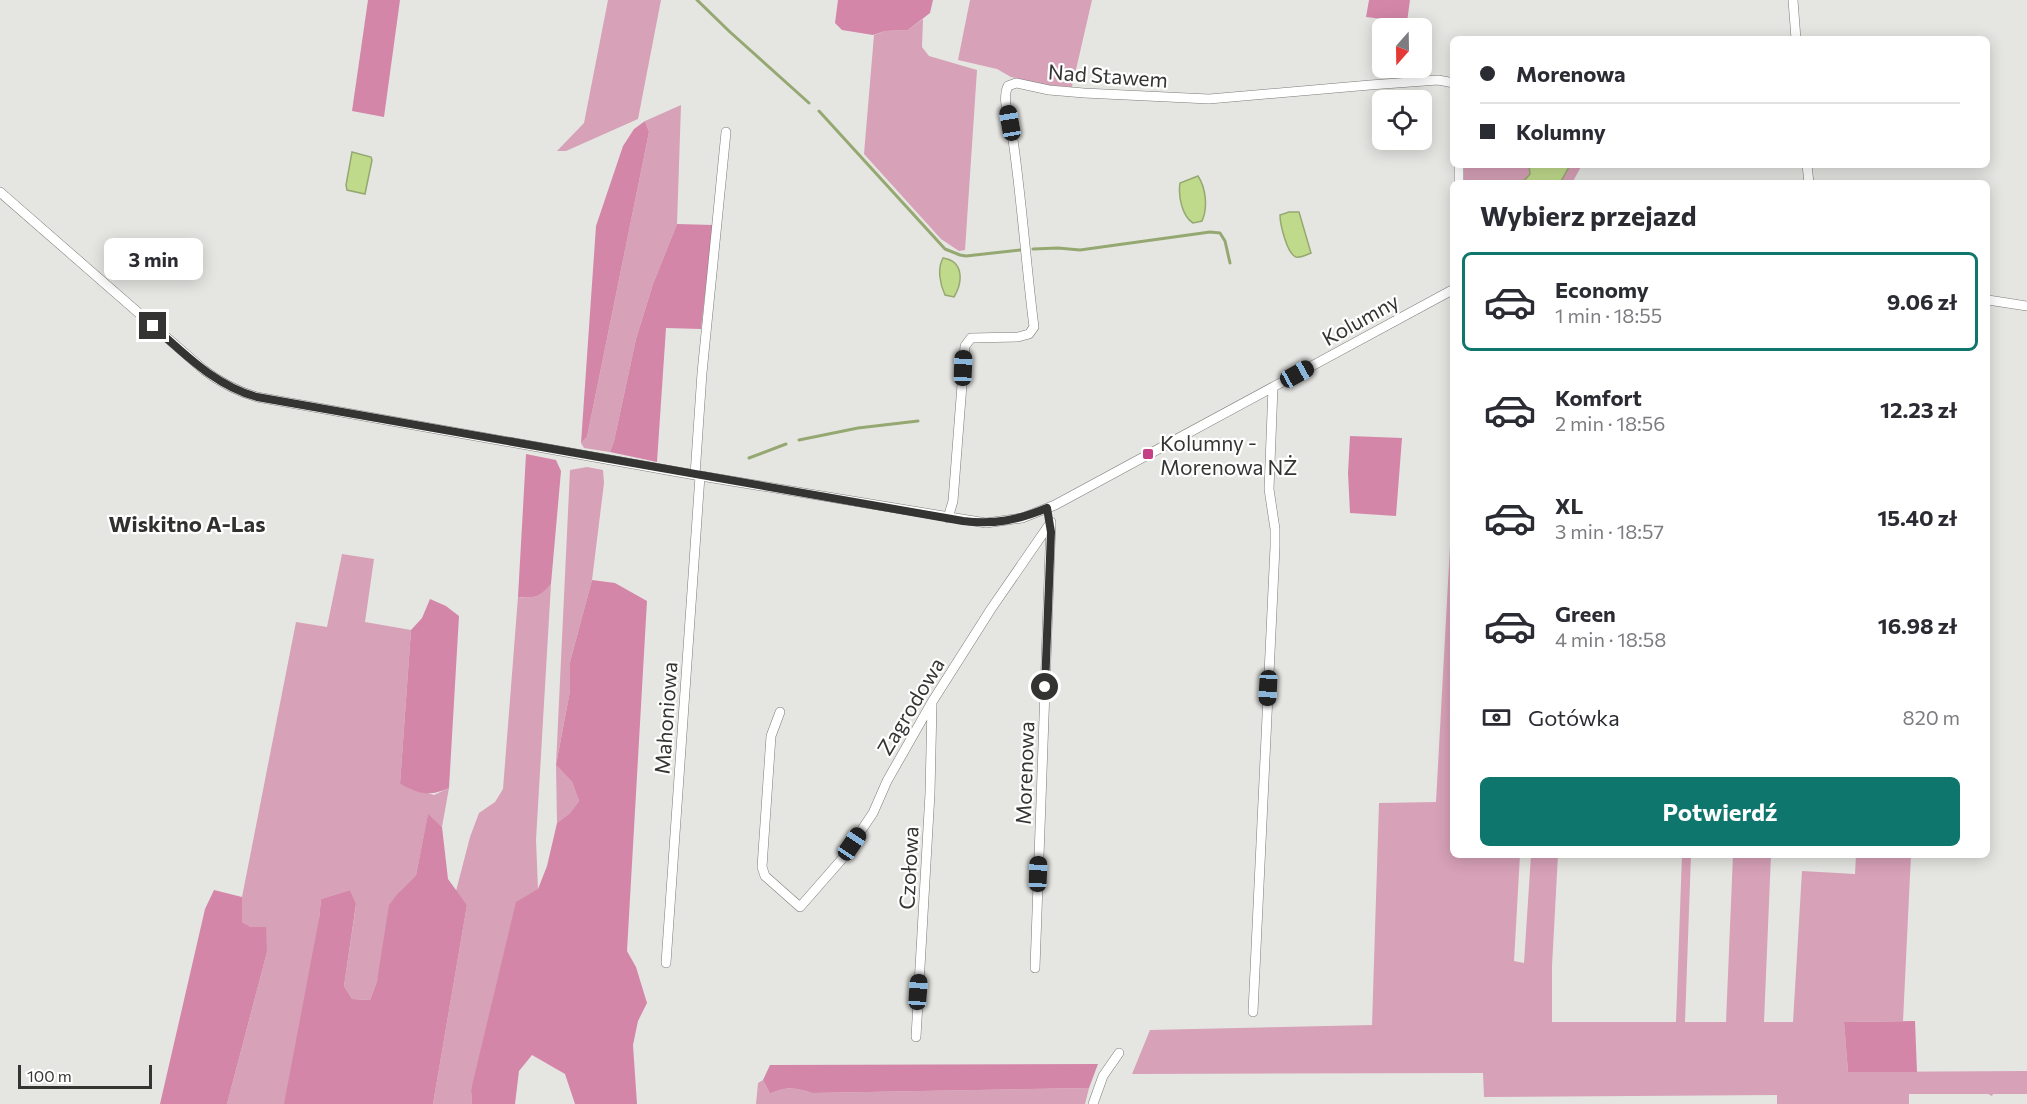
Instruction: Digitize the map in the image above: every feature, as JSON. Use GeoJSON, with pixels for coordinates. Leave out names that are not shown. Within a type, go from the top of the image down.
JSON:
{"type":"FeatureCollection","features":[{"type":"Feature","properties":{"kind":"street"},"geometry":{"type":"LineString","coordinates":[[1793,0],[1796,36]]}},
{"type":"Feature","properties":{"kind":"street","name":"Nad Stawem"},"geometry":{"type":"LineString","coordinates":[[948,518],[953,501],[965,346],[971,338],[1018,337],[1029,334],[1033,330],[1013,140],[1006,99],[1006,88],[1011,83],[1076,93],[1209,99],[1380,84],[1438,80],[1450,82]]}},
{"type":"Feature","properties":{"kind":"street","name":"Mahoniowa"},"geometry":{"type":"LineString","coordinates":[[666,963],[702,373],[726,132]]}},
{"type":"Feature","properties":{"kind":"street","name":"Kolumny"},"geometry":{"type":"LineString","coordinates":[[0,192],[204,370],[238,392],[697,475],[975,522],[999,522],[1022,518],[1047,508],[1450,291]]}},
{"type":"Feature","properties":{"kind":"street"},"geometry":{"type":"LineString","coordinates":[[1990,300],[2027,306]]}},
{"type":"Feature","properties":{"kind":"street"},"geometry":{"type":"LineString","coordinates":[[1253,1012],[1275,547],[1269,489],[1273,387]]}},
{"type":"Feature","properties":{"kind":"street","name":"Morenowa"},"geometry":{"type":"LineString","coordinates":[[1035,968],[1051,522],[1047,508]]}},
{"type":"Feature","properties":{"kind":"street","name":"Zagrodowa"},"geometry":{"type":"LineString","coordinates":[[780,712],[771,736],[762,867],[765,876],[800,908],[842,859],[873,813],[887,781],[932,702],[991,609],[1051,522]]}},
{"type":"Feature","properties":{"kind":"street","name":"Czołowa"},"geometry":{"type":"LineString","coordinates":[[915,1037],[930,793],[932,702]]}},
{"type":"Feature","properties":{"kind":"street"},"geometry":{"type":"LineString","coordinates":[[1093,1104],[1103,1076],[1119,1053]]}},
{"type":"Feature","properties":{"kind":"shaded area"},"geometry":{"type":"Polygon","coordinates":[[[368,0],[400,0],[384,117],[352,111],[368,0]]]}},
{"type":"Feature","properties":{"kind":"shaded area"},"geometry":{"type":"Polygon","coordinates":[[[608,0],[661,0],[638,119],[566,151],[557,151],[584,123],[608,0]]]}},
{"type":"Feature","properties":{"kind":"shaded area"},"geometry":{"type":"Polygon","coordinates":[[[838,0],[933,0],[930,13],[908,30],[885,31],[873,35],[842,30],[835,23],[838,0]]]}},
{"type":"Feature","properties":{"kind":"shaded area"},"geometry":{"type":"Polygon","coordinates":[[[970,0],[1092,0],[1072,87],[1046,85],[1011,77],[997,69],[958,60],[970,0]]]}},
{"type":"Feature","properties":{"kind":"shaded area"},"geometry":{"type":"Polygon","coordinates":[[[1369,0],[1410,0],[1408,18],[1366,17],[1369,0]]]}},
{"type":"Feature","properties":{"kind":"shaded area"},"geometry":{"type":"Polygon","coordinates":[[[923,19],[922,47],[929,56],[977,70],[965,250],[959,251],[941,239],[864,154],[874,35],[885,31],[908,30],[923,19]]]}},
{"type":"Feature","properties":{"kind":"shaded area"},"geometry":{"type":"Polygon","coordinates":[[[681,105],[677,224],[653,284],[636,339],[610,452],[584,448],[581,443],[587,437],[649,132],[645,121],[681,105]]]}},
{"type":"Feature","properties":{"kind":"shaded area"},"geometry":{"type":"Polygon","coordinates":[[[645,121],[649,132],[587,437],[581,443],[596,226],[623,146],[634,129],[645,121]]]}},
{"type":"Feature","properties":{"kind":"shaded area"},"geometry":{"type":"Polygon","coordinates":[[[352,152],[371,157],[372,160],[365,194],[347,190],[352,152]]]}},
{"type":"Feature","properties":{"kind":"shaded area"},"geometry":{"type":"Polygon","coordinates":[[[1462,168],[1580,168],[1574,180],[1461,180],[1462,168]]]}},
{"type":"Feature","properties":{"kind":"shaded area"},"geometry":{"type":"Polygon","coordinates":[[[1529,168],[1568,168],[1562,180],[1525,180],[1530,174],[1529,168]]]}},
{"type":"Feature","properties":{"kind":"shaded area"},"geometry":{"type":"Polygon","coordinates":[[[1198,176],[1204,192],[1205,210],[1202,221],[1193,223],[1186,216],[1182,205],[1180,183],[1198,176]]]}},
{"type":"Feature","properties":{"kind":"shaded area"},"geometry":{"type":"Polygon","coordinates":[[[1299,212],[1311,253],[1302,257],[1293,255],[1287,245],[1280,215],[1299,212]]]}},
{"type":"Feature","properties":{"kind":"shaded area"},"geometry":{"type":"Polygon","coordinates":[[[677,224],[713,225],[701,329],[666,328],[657,462],[610,452],[636,339],[653,284],[677,224]]]}},
{"type":"Feature","properties":{"kind":"shaded area"},"geometry":{"type":"Polygon","coordinates":[[[943,258],[955,263],[960,273],[959,285],[954,297],[945,295],[942,286],[940,272],[943,258]]]}},
{"type":"Feature","properties":{"kind":"shaded area"},"geometry":{"type":"Polygon","coordinates":[[[1350,436],[1402,438],[1396,516],[1350,513],[1348,473],[1350,436]]]}},
{"type":"Feature","properties":{"kind":"shaded area"},"geometry":{"type":"Polygon","coordinates":[[[526,454],[556,460],[561,471],[551,584],[540,595],[518,597],[526,454]]]}},
{"type":"Feature","properties":{"kind":"shaded area"},"geometry":{"type":"Polygon","coordinates":[[[587,467],[603,470],[604,483],[592,580],[570,662],[570,691],[556,765],[570,470],[587,467]]]}},
{"type":"Feature","properties":{"kind":"shaded area"},"geometry":{"type":"Polygon","coordinates":[[[1450,546],[1450,858],[1520,858],[1514,961],[1524,963],[1531,858],[1558,858],[1552,966],[1552,1022],[1676,1022],[1682,858],[1691,858],[1685,1022],[1726,1022],[1733,858],[1771,858],[1764,1022],[1793,1022],[1802,871],[1855,874],[1856,858],[1911,858],[1903,1021],[1844,1022],[1848,1072],[2027,1071],[2027,1094],[1993,1094],[1992,1096],[1988,1094],[1909,1094],[1909,1104],[1777,1104],[1777,1095],[1484,1097],[1483,1073],[1132,1074],[1150,1030],[1372,1025],[1379,803],[1436,802],[1450,546]]]}},
{"type":"Feature","properties":{"kind":"shaded area"},"geometry":{"type":"Polygon","coordinates":[[[342,554],[374,559],[365,622],[411,630],[400,784],[434,795],[449,788],[442,827],[428,815],[416,875],[399,892],[377,981],[370,1000],[352,999],[344,986],[356,905],[350,890],[321,899],[319,919],[341,1104],[227,1104],[267,952],[251,927],[242,922],[242,897],[296,622],[327,627],[342,554]]]}},
{"type":"Feature","properties":{"kind":"shaded area"},"geometry":{"type":"Polygon","coordinates":[[[592,580],[615,583],[647,601],[627,951],[636,967],[647,1003],[638,1021],[633,1045],[637,1104],[575,1104],[565,1074],[532,1055],[519,1071],[515,1104],[472,1104],[471,1090],[516,902],[538,889],[547,866],[557,823],[570,813],[579,801],[572,782],[556,765],[570,691],[570,662],[592,580]]]}},
{"type":"Feature","properties":{"kind":"shaded area"},"geometry":{"type":"Polygon","coordinates":[[[551,584],[536,840],[538,889],[471,1090],[472,1104],[433,1104],[467,905],[456,891],[470,837],[479,813],[495,802],[503,789],[518,597],[537,596],[551,584]]]}},
{"type":"Feature","properties":{"kind":"shaded area"},"geometry":{"type":"Polygon","coordinates":[[[430,599],[446,606],[459,616],[449,788],[435,793],[419,792],[400,784],[411,630],[422,618],[430,599]]]}},
{"type":"Feature","properties":{"kind":"shaded area"},"geometry":{"type":"Polygon","coordinates":[[[556,765],[572,782],[579,801],[570,813],[557,823],[556,765]]]}},
{"type":"Feature","properties":{"kind":"shaded area"},"geometry":{"type":"Polygon","coordinates":[[[428,814],[442,827],[448,879],[467,905],[433,1104],[284,1104],[321,899],[350,890],[356,904],[344,986],[352,999],[370,1000],[377,981],[389,905],[416,875],[428,814]]]}},
{"type":"Feature","properties":{"kind":"shaded area"},"geometry":{"type":"Polygon","coordinates":[[[214,890],[242,897],[242,922],[251,927],[266,927],[267,952],[227,1104],[160,1104],[205,909],[214,890]]]}},
{"type":"Feature","properties":{"kind":"shaded area"},"geometry":{"type":"Polygon","coordinates":[[[1915,1021],[1917,1072],[1848,1072],[1844,1022],[1915,1021]]]}},
{"type":"Feature","properties":{"kind":"shaded area"},"geometry":{"type":"Polygon","coordinates":[[[1098,1064],[1089,1088],[812,1093],[791,1089],[770,1094],[763,1080],[770,1065],[1098,1064]]]}},
{"type":"Feature","properties":{"kind":"shaded area"},"geometry":{"type":"Polygon","coordinates":[[[763,1080],[770,1094],[791,1089],[812,1093],[1089,1088],[1085,1104],[756,1104],[758,1083],[763,1080]]]}},
{"type":"Feature","properties":{"kind":"waterway"},"geometry":{"type":"LineString","coordinates":[[697,0],[809,103]]}},
{"type":"Feature","properties":{"kind":"waterway"},"geometry":{"type":"LineString","coordinates":[[819,111],[945,249],[966,256],[1020,250]]}},
{"type":"Feature","properties":{"kind":"waterway"},"geometry":{"type":"LineString","coordinates":[[1033,249],[1080,250],[1210,232],[1220,233],[1225,241],[1230,263]]}},
{"type":"Feature","properties":{"kind":"waterway"},"geometry":{"type":"LineString","coordinates":[[799,440],[858,428],[918,421]]}},
{"type":"Feature","properties":{"kind":"waterway"},"geometry":{"type":"LineString","coordinates":[[749,458],[786,444]]}},
{"type":"Feature","properties":{"kind":"place","name":"Kolumny - Morenowa NŻ"},"geometry":{"type":"Point","coordinates":[1148,454]}},
{"type":"Feature","properties":{"kind":"district","name":"Wiskitno A-Las"},"geometry":{"type":"Point","coordinates":[187,523]}},
{"type":"Feature","properties":{"kind":"route"},"geometry":{"type":"LineString","coordinates":[[153,326],[218,381],[238,392],[257,397],[963,521],[986,523],[1011,521],[1047,508],[1051,532],[1045,687]]}}]}
